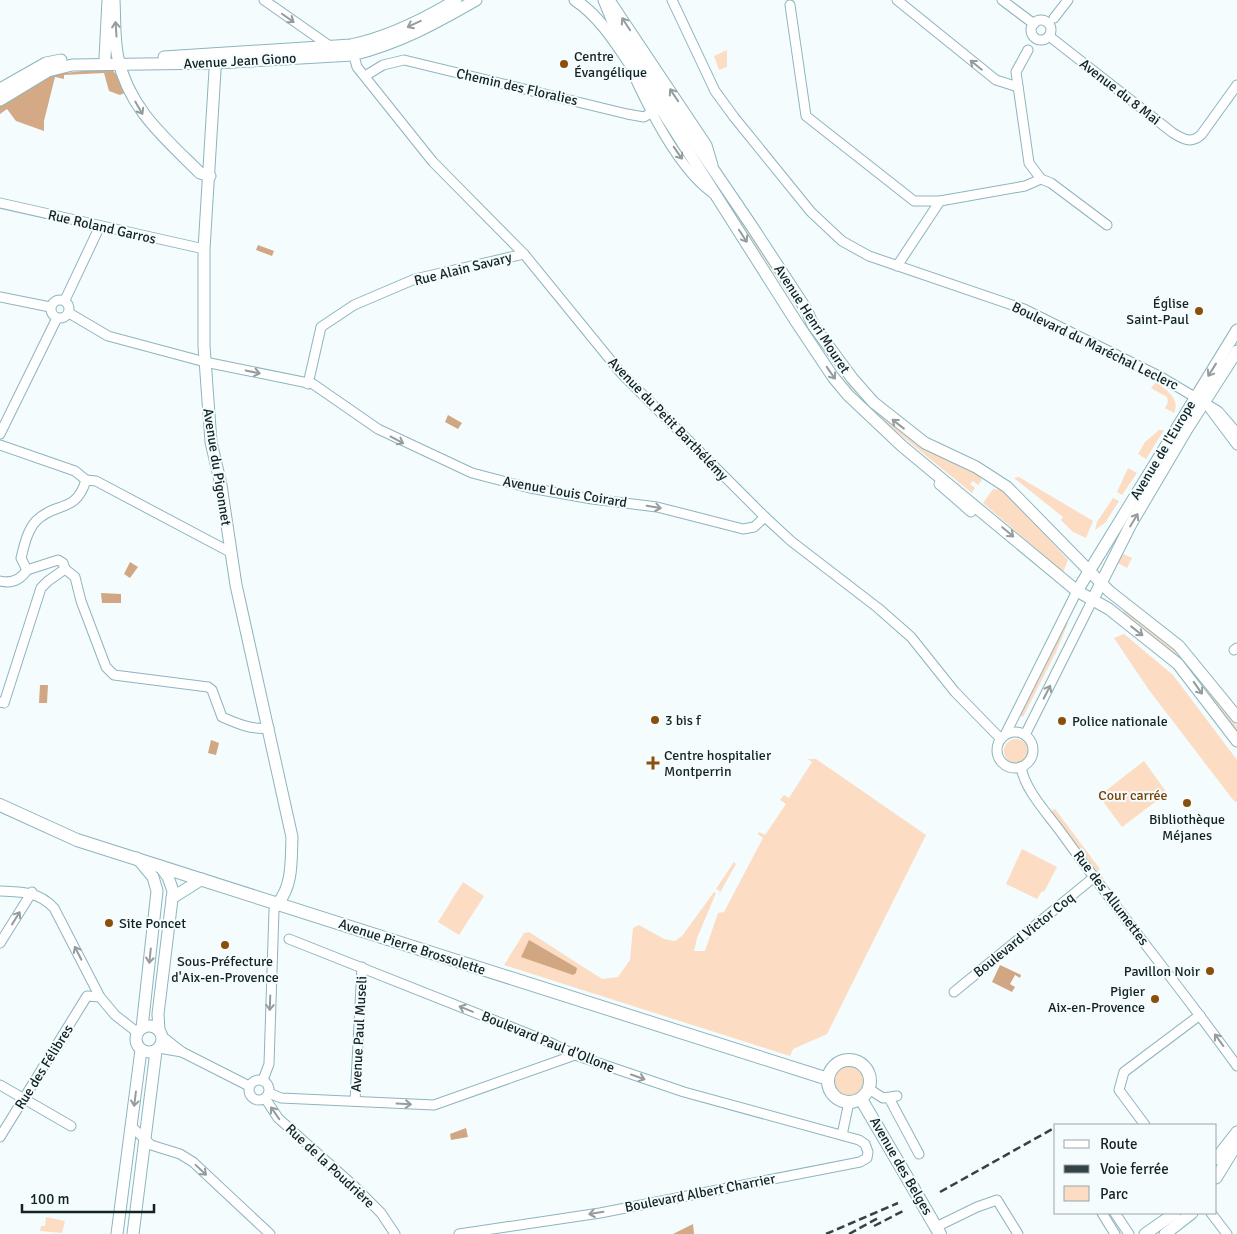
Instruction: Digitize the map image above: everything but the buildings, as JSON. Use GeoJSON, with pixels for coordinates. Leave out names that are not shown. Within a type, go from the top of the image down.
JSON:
{"type":"FeatureCollection","features":[{"type":"Feature","properties":{"kind":"main road"},"geometry":{"type":"LineString","coordinates":[[99,58],[106,26],[108,0]]}},
{"type":"Feature","properties":{"kind":"main road"},"geometry":{"type":"LineString","coordinates":[[114,0],[119,61],[129,91],[144,118],[200,173],[210,176]]}},
{"type":"Feature","properties":{"kind":"main road","name":"Avenue Jean Giono"},"geometry":{"type":"LineString","coordinates":[[216,59],[307,48],[331,47],[350,52],[371,41],[416,24],[456,0]]}},
{"type":"Feature","properties":{"kind":"main road","name":"Avenue Jean Giono"},"geometry":{"type":"LineString","coordinates":[[1,95],[48,71],[72,65],[119,61],[216,59],[374,50],[419,33],[476,0]]}},
{"type":"Feature","properties":{"kind":"main road","name":"Avenue Henri Mouret"},"geometry":{"type":"LineString","coordinates":[[575,0],[598,18],[659,107],[833,376],[867,415],[1076,591],[1093,599],[1112,612],[1184,670],[1237,741]]}},
{"type":"Feature","properties":{"kind":"main road","name":"Avenue Henri Mouret"},"geometry":{"type":"LineString","coordinates":[[604,0],[613,22],[659,107],[715,172],[806,309],[813,325],[852,378],[873,402],[925,443],[976,467],[1007,487],[1090,572],[1179,646],[1237,718]]}},
{"type":"Feature","properties":{"kind":"main road","name":"Avenue Jean Giono"},"geometry":{"type":"LineString","coordinates":[[1,95],[46,63],[73,58],[99,58],[119,61]]}},
{"type":"Feature","properties":{"kind":"main road","name":"Avenue du Pigonnet"},"geometry":{"type":"LineString","coordinates":[[216,59],[204,249],[205,362],[211,442],[221,485],[230,552],[292,837],[287,887],[278,903]]}},
{"type":"Feature","properties":{"kind":"main road","name":"Avenue de l'Europe"},"geometry":{"type":"LineString","coordinates":[[1076,591],[1090,572],[1237,330]]}},
{"type":"Feature","properties":{"kind":"main road","name":"Avenue de l'Europe"},"geometry":{"type":"LineString","coordinates":[[1093,599],[1131,524],[1186,429],[1205,403],[1237,351]]}},
{"type":"Feature","properties":{"kind":"main road","name":"Avenue Pierre Brossolette"},"geometry":{"type":"LineString","coordinates":[[0,805],[77,840],[828,1079]]}},
{"type":"Feature","properties":{"kind":"main road"},"geometry":{"type":"LineString","coordinates":[[137,858],[153,877],[157,891],[140,1030],[136,1043],[141,1050],[151,1053],[159,1042]]}},
{"type":"Feature","properties":{"kind":"main road"},"geometry":{"type":"LineString","coordinates":[[133,1234],[144,1140],[159,1042],[158,1014],[172,898],[172,886],[169,878],[160,866]]}},
{"type":"Feature","properties":{"kind":"main road"},"geometry":{"type":"LineString","coordinates":[[157,891],[169,878],[184,874]]}},
{"type":"Feature","properties":{"kind":"main road"},"geometry":{"type":"LineString","coordinates":[[172,898],[202,879]]}},
{"type":"Feature","properties":{"kind":"main road"},"geometry":{"type":"LineString","coordinates":[[140,1030],[152,1026],[159,1042]]}},
{"type":"Feature","properties":{"kind":"main road"},"geometry":{"type":"LineString","coordinates":[[117,1234],[141,1050]]}},
{"type":"Feature","properties":{"kind":"main road"},"geometry":{"type":"LineString","coordinates":[[846,1060],[857,1061],[869,1073],[860,1096],[842,1101],[831,1092],[828,1079],[834,1066],[846,1060]]}},
{"type":"Feature","properties":{"kind":"main road","name":"Avenue des Belges"},"geometry":{"type":"LineString","coordinates":[[860,1096],[936,1226]]}},
{"type":"Feature","properties":{"kind":"main road"},"geometry":{"type":"LineString","coordinates":[[1217,1158],[1237,1132]]}},
{"type":"Feature","properties":{"kind":"main road"},"geometry":{"type":"LineString","coordinates":[[1217,1176],[1237,1144]]}},
{"type":"Feature","properties":{"kind":"main road"},"geometry":{"type":"LineString","coordinates":[[1144,1234],[1173,1214]]}},
{"type":"Feature","properties":{"kind":"main road"},"geometry":{"type":"LineString","coordinates":[[1165,1234],[1191,1214]]}},
{"type":"Feature","properties":{"kind":"street"},"geometry":{"type":"LineString","coordinates":[[264,0],[331,47]]}},
{"type":"Feature","properties":{"kind":"street"},"geometry":{"type":"LineString","coordinates":[[610,0],[706,145],[715,172]]}},
{"type":"Feature","properties":{"kind":"street","name":"Boulevard du Maréchal Leclerc"},"geometry":{"type":"LineString","coordinates":[[672,0],[715,91],[752,142],[811,212],[842,241],[869,256],[1024,309],[1150,371],[1195,397],[1222,414],[1237,433]]}},
{"type":"Feature","properties":{"kind":"street"},"geometry":{"type":"LineString","coordinates":[[897,0],[996,80],[1018,87]]}},
{"type":"Feature","properties":{"kind":"street","name":"Avenue du 8 Mai"},"geometry":{"type":"LineString","coordinates":[[1002,0],[1034,24],[1032,31],[1036,39],[1042,40],[1049,36],[1180,137],[1194,140],[1201,135],[1237,85]]}},
{"type":"Feature","properties":{"kind":"street"},"geometry":{"type":"LineString","coordinates":[[1054,18],[1068,0]]}},
{"type":"Feature","properties":{"kind":"street"},"geometry":{"type":"LineString","coordinates":[[789,2],[806,116],[914,201],[940,201],[1025,186],[1041,179]]}},
{"type":"Feature","properties":{"kind":"street"},"geometry":{"type":"LineString","coordinates":[[307,48],[313,35]]}},
{"type":"Feature","properties":{"kind":"street"},"geometry":{"type":"LineString","coordinates":[[1028,50],[1016,72],[1029,163],[1041,179],[1051,183],[1107,225]]}},
{"type":"Feature","properties":{"kind":"street","name":"Avenue du Petit Barthélémy"},"geometry":{"type":"LineString","coordinates":[[350,52],[357,67],[433,162],[524,254],[621,373],[765,517],[911,637],[955,692],[1003,737]]}},
{"type":"Feature","properties":{"kind":"street","name":"Chemin des Floralies"},"geometry":{"type":"LineString","coordinates":[[365,76],[383,65],[404,60],[627,114],[644,117],[659,107]]}},
{"type":"Feature","properties":{"kind":"street"},"geometry":{"type":"LineString","coordinates":[[897,266],[940,201]]}},
{"type":"Feature","properties":{"kind":"street","name":"Rue Roland Garros"},"geometry":{"type":"LineString","coordinates":[[0,203],[204,249]]}},
{"type":"Feature","properties":{"kind":"street"},"geometry":{"type":"LineString","coordinates":[[65,300],[100,226]]}},
{"type":"Feature","properties":{"kind":"street","name":"Rue Alain Savary"},"geometry":{"type":"LineString","coordinates":[[308,384],[321,327],[354,305],[415,279],[524,254]]}},
{"type":"Feature","properties":{"kind":"street"},"geometry":{"type":"LineString","coordinates":[[0,297],[50,307]]}},
{"type":"Feature","properties":{"kind":"street"},"geometry":{"type":"LineString","coordinates":[[54,300],[65,300],[70,304],[69,313],[66,317],[57,318],[52,314],[50,307],[54,300]]}},
{"type":"Feature","properties":{"kind":"street","name":"Avenue Louis Coirard"},"geometry":{"type":"LineString","coordinates":[[69,313],[108,336],[205,362],[313,384],[378,429],[472,473],[539,490],[657,507],[743,529],[754,527],[765,517]]}},
{"type":"Feature","properties":{"kind":"street"},"geometry":{"type":"LineString","coordinates":[[0,434],[57,318]]}},
{"type":"Feature","properties":{"kind":"street"},"geometry":{"type":"LineString","coordinates":[[1205,403],[1237,445]]}},
{"type":"Feature","properties":{"kind":"street"},"geometry":{"type":"LineString","coordinates":[[0,411],[10,414]]}},
{"type":"Feature","properties":{"kind":"street"},"geometry":{"type":"LineString","coordinates":[[867,415],[873,425],[971,512]]}},
{"type":"Feature","properties":{"kind":"street"},"geometry":{"type":"LineString","coordinates":[[0,445],[75,471],[86,480],[96,481],[230,552]]}},
{"type":"Feature","properties":{"kind":"street"},"geometry":{"type":"LineString","coordinates":[[28,570],[21,558],[26,538],[35,522],[52,510],[71,504],[78,497],[86,480]]}},
{"type":"Feature","properties":{"kind":"street"},"geometry":{"type":"LineString","coordinates":[[0,581],[8,583],[22,578],[28,570],[58,560],[75,577],[80,601],[106,667],[114,675],[208,687],[212,690],[222,717],[243,726],[258,729],[269,728]]}},
{"type":"Feature","properties":{"kind":"street"},"geometry":{"type":"LineString","coordinates":[[0,702],[4,703],[42,588],[48,581],[65,569]]}},
{"type":"Feature","properties":{"kind":"street"},"geometry":{"type":"LineString","coordinates":[[1003,737],[1015,732],[1025,735],[1031,742],[1032,753],[1030,759],[1016,768],[1002,762],[998,757],[997,750],[1003,737],[1076,591]]}},
{"type":"Feature","properties":{"kind":"street"},"geometry":{"type":"LineString","coordinates":[[1025,735],[1093,599]]}},
{"type":"Feature","properties":{"kind":"street","name":"Rue des Allumettes"},"geometry":{"type":"LineString","coordinates":[[1016,768],[1094,878],[1237,1066]]}},
{"type":"Feature","properties":{"kind":"street","name":"Boulevard Victor Coq"},"geometry":{"type":"LineString","coordinates":[[954,992],[1094,878]]}},
{"type":"Feature","properties":{"kind":"street"},"geometry":{"type":"LineString","coordinates":[[0,891],[32,892],[46,900],[54,908],[100,997],[114,1015],[140,1030]]}},
{"type":"Feature","properties":{"kind":"street"},"geometry":{"type":"LineString","coordinates":[[0,943],[32,892]]}},
{"type":"Feature","properties":{"kind":"street"},"geometry":{"type":"LineString","coordinates":[[263,1080],[268,1064],[274,910],[278,903]]}},
{"type":"Feature","properties":{"kind":"street","name":"Boulevard Paul d'Ollone"},"geometry":{"type":"LineString","coordinates":[[289,939],[549,1042],[575,1056],[684,1092],[842,1135]]}},
{"type":"Feature","properties":{"kind":"street","name":"Avenue Paul Museli"},"geometry":{"type":"LineString","coordinates":[[355,1101],[362,967]]}},
{"type":"Feature","properties":{"kind":"street","name":"Rue des Félibres"},"geometry":{"type":"LineString","coordinates":[[0,1137],[87,996],[90,978]]}},
{"type":"Feature","properties":{"kind":"street"},"geometry":{"type":"LineString","coordinates":[[87,996],[100,997]]}},
{"type":"Feature","properties":{"kind":"street"},"geometry":{"type":"LineString","coordinates":[[1144,1124],[1119,1090],[1124,1072],[1200,1015]]}},
{"type":"Feature","properties":{"kind":"street"},"geometry":{"type":"LineString","coordinates":[[159,1042],[249,1086]]}},
{"type":"Feature","properties":{"kind":"street"},"geometry":{"type":"LineString","coordinates":[[267,1096],[268,1084],[263,1080],[253,1081],[249,1086],[249,1093],[253,1098],[259,1100],[267,1096],[434,1105],[575,1056]]}},
{"type":"Feature","properties":{"kind":"street"},"geometry":{"type":"LineString","coordinates":[[0,1085],[71,1126]]}},
{"type":"Feature","properties":{"kind":"street","name":"Rue de la Poudrière"},"geometry":{"type":"LineString","coordinates":[[267,1096],[278,1118],[353,1185],[380,1213],[395,1234]]}},
{"type":"Feature","properties":{"kind":"street"},"geometry":{"type":"LineString","coordinates":[[842,1135],[860,1096],[893,1097],[919,1154]]}},
{"type":"Feature","properties":{"kind":"street"},"geometry":{"type":"LineString","coordinates":[[131,1126],[144,1140],[158,1149],[180,1154],[193,1162],[270,1234]]}},
{"type":"Feature","properties":{"kind":"street","name":"Boulevard Albert Charrier"},"geometry":{"type":"LineString","coordinates":[[459,1234],[600,1213],[864,1160],[868,1152],[865,1144],[842,1135]]}},
{"type":"Feature","properties":{"kind":"street"},"geometry":{"type":"LineString","coordinates":[[142,1160],[158,1149]]}},
{"type":"Feature","properties":{"kind":"street"},"geometry":{"type":"LineString","coordinates":[[936,1226],[997,1200],[1018,1234]]}},
{"type":"Feature","properties":{"kind":"street"},"geometry":{"type":"LineString","coordinates":[[1103,1214],[1115,1234]]}},
{"type":"Feature","properties":{"kind":"street"},"geometry":{"type":"LineString","coordinates":[[1116,1214],[1129,1234]]}},
{"type":"Feature","properties":{"kind":"street"},"geometry":{"type":"LineString","coordinates":[[1213,1216],[1227,1234]]}},
{"type":"Feature","properties":{"kind":"green space"},"geometry":{"type":"Polygon","coordinates":[[[727,50],[727,67],[719,70],[714,56],[727,50]]]}},
{"type":"Feature","properties":{"kind":"green space"},"geometry":{"type":"Polygon","coordinates":[[[675,119],[836,364],[930,450],[980,476],[982,480],[978,485],[973,481],[970,484],[975,488],[972,493],[887,424],[849,386],[672,120],[675,119]]]}},
{"type":"Feature","properties":{"kind":"green space"},"geometry":{"type":"Polygon","coordinates":[[[1156,382],[1174,399],[1176,408],[1174,413],[1165,408],[1168,402],[1167,397],[1151,388],[1156,382]]]}},
{"type":"Feature","properties":{"kind":"green space"},"geometry":{"type":"Polygon","coordinates":[[[1159,430],[1164,430],[1146,459],[1138,454],[1145,442],[1159,430]]]}},
{"type":"Feature","properties":{"kind":"green space"},"geometry":{"type":"Polygon","coordinates":[[[1128,468],[1137,473],[1122,495],[1117,492],[1128,468]]]}},
{"type":"Feature","properties":{"kind":"green space"},"geometry":{"type":"Polygon","coordinates":[[[1019,477],[1093,521],[1086,538],[1073,532],[1061,520],[1063,517],[1014,478],[1019,477]]]}},
{"type":"Feature","properties":{"kind":"green space"},"geometry":{"type":"Polygon","coordinates":[[[993,489],[1001,490],[1008,495],[1068,560],[1063,572],[983,503],[993,489]]]}},
{"type":"Feature","properties":{"kind":"green space"},"geometry":{"type":"Polygon","coordinates":[[[1113,498],[1119,501],[1105,523],[1095,530],[1097,522],[1113,498]]]}},
{"type":"Feature","properties":{"kind":"green space"},"geometry":{"type":"Polygon","coordinates":[[[1121,553],[1132,558],[1127,568],[1116,562],[1121,553]]]}},
{"type":"Feature","properties":{"kind":"green space"},"geometry":{"type":"Polygon","coordinates":[[[1125,610],[1179,653],[1237,726],[1237,733],[1122,613],[1125,610]]]}},
{"type":"Feature","properties":{"kind":"green space"},"geometry":{"type":"Polygon","coordinates":[[[1065,622],[1068,623],[1056,652],[1023,717],[1019,715],[1065,622]]]}},
{"type":"Feature","properties":{"kind":"green space"},"geometry":{"type":"Polygon","coordinates":[[[1124,634],[1173,675],[1237,760],[1237,802],[1234,801],[1149,690],[1114,638],[1124,634]]]}},
{"type":"Feature","properties":{"kind":"green space"},"geometry":{"type":"Polygon","coordinates":[[[1016,739],[1025,742],[1028,751],[1025,760],[1016,763],[1007,760],[1004,751],[1007,742],[1016,739]]]}},
{"type":"Feature","properties":{"kind":"green space"},"geometry":{"type":"Polygon","coordinates":[[[808,759],[816,759],[926,835],[827,1034],[793,1049],[790,1056],[504,965],[524,933],[529,932],[602,979],[618,977],[630,960],[633,928],[639,925],[664,939],[675,941],[682,936],[714,892],[716,893],[697,938],[694,951],[705,951],[718,913],[724,912],[763,838],[758,834],[759,832],[765,835],[786,804],[780,800],[784,795],[789,798],[812,762],[808,759]]]}},
{"type":"Feature","properties":{"kind":"green space","name":"Cour carrée"},"geometry":{"type":"Polygon","coordinates":[[[1144,761],[1167,793],[1122,827],[1099,796],[1144,761]]]}},
{"type":"Feature","properties":{"kind":"green space"},"geometry":{"type":"Polygon","coordinates":[[[1055,809],[1100,869],[1098,871],[1104,879],[1051,811],[1055,809]]]}},
{"type":"Feature","properties":{"kind":"green space"},"geometry":{"type":"Polygon","coordinates":[[[1022,849],[1057,867],[1044,892],[1042,891],[1037,899],[1006,884],[1022,849]]]}},
{"type":"Feature","properties":{"kind":"green space"},"geometry":{"type":"Polygon","coordinates":[[[734,862],[736,864],[718,896],[720,891],[716,889],[734,862]]]}},
{"type":"Feature","properties":{"kind":"green space"},"geometry":{"type":"Polygon","coordinates":[[[463,882],[484,896],[459,935],[438,922],[463,882]]]}},
{"type":"Feature","properties":{"kind":"green space"},"geometry":{"type":"Polygon","coordinates":[[[850,1064],[856,1065],[861,1069],[865,1074],[865,1086],[861,1091],[856,1095],[850,1096],[844,1095],[839,1091],[835,1086],[834,1080],[835,1074],[839,1069],[844,1065],[850,1064]]]}},
{"type":"Feature","properties":{"kind":"green space"},"geometry":{"type":"Polygon","coordinates":[[[46,1217],[65,1221],[62,1233],[40,1231],[41,1226],[45,1226],[46,1217]]]}},
{"type":"Feature","properties":{"kind":"shaded area"},"geometry":{"type":"Polygon","coordinates":[[[111,68],[129,91],[120,95],[109,91],[104,73],[64,75],[64,79],[55,77],[44,121],[44,131],[16,121],[7,109],[0,114],[0,104],[46,75],[111,68]]]}},
{"type":"Feature","properties":{"kind":"shaded area"},"geometry":{"type":"Polygon","coordinates":[[[258,245],[274,251],[272,256],[256,250],[258,245]]]}},
{"type":"Feature","properties":{"kind":"shaded area"},"geometry":{"type":"Polygon","coordinates":[[[448,415],[462,423],[458,429],[445,422],[448,415]]]}},
{"type":"Feature","properties":{"kind":"shaded area"},"geometry":{"type":"Polygon","coordinates":[[[130,562],[138,567],[130,578],[124,574],[130,562]]]}},
{"type":"Feature","properties":{"kind":"shaded area"},"geometry":{"type":"Polygon","coordinates":[[[101,593],[121,594],[121,603],[102,603],[101,593]]]}},
{"type":"Feature","properties":{"kind":"shaded area"},"geometry":{"type":"Polygon","coordinates":[[[40,685],[48,685],[47,703],[39,703],[40,685]]]}},
{"type":"Feature","properties":{"kind":"shaded area"},"geometry":{"type":"Polygon","coordinates":[[[211,740],[219,743],[216,755],[208,753],[211,740]]]}},
{"type":"Feature","properties":{"kind":"shaded area"},"geometry":{"type":"Polygon","coordinates":[[[529,940],[577,968],[576,973],[573,975],[521,957],[529,940]]]}},
{"type":"Feature","properties":{"kind":"shaded area"},"geometry":{"type":"Polygon","coordinates":[[[1000,965],[1021,975],[1020,978],[1015,975],[1010,984],[1015,987],[1012,992],[992,982],[1000,965]]]}},
{"type":"Feature","properties":{"kind":"shaded area"},"geometry":{"type":"Polygon","coordinates":[[[466,1128],[468,1137],[451,1140],[450,1134],[466,1128]]]}},
{"type":"Feature","properties":{"kind":"shaded area"},"geometry":{"type":"Polygon","coordinates":[[[693,1224],[694,1234],[673,1234],[693,1224]]]}},
{"type":"Feature","properties":{"kind":"railway"},"geometry":{"type":"LineString","coordinates":[[940,1192],[1054,1128]]}},
{"type":"Feature","properties":{"kind":"railway"},"geometry":{"type":"LineString","coordinates":[[826,1234],[898,1203]]}},
{"type":"Feature","properties":{"kind":"railway"},"geometry":{"type":"LineString","coordinates":[[874,1226],[903,1211]]}},
{"type":"Feature","properties":{"kind":"railway"},"geometry":{"type":"LineString","coordinates":[[849,1234],[878,1218]]}},
{"type":"Feature","properties":{"kind":"place","name":"Centre Évangélique"},"geometry":{"type":"Point","coordinates":[564,64]}},
{"type":"Feature","properties":{"kind":"place","name":"Église Saint-Paul"},"geometry":{"type":"Point","coordinates":[1199,311]}},
{"type":"Feature","properties":{"kind":"place","name":"3 bis f"},"geometry":{"type":"Point","coordinates":[655,720]}},
{"type":"Feature","properties":{"kind":"place","name":"Police nationale"},"geometry":{"type":"Point","coordinates":[1062,721]}},
{"type":"Feature","properties":{"kind":"place","name":"Centre hospitalier Montperrin"},"geometry":{"type":"Point","coordinates":[653,763]}},
{"type":"Feature","properties":{"kind":"place","name":"Bibliothèque Méjanes"},"geometry":{"type":"Point","coordinates":[1187,803]}},
{"type":"Feature","properties":{"kind":"place","name":"Site Poncet"},"geometry":{"type":"Point","coordinates":[109,923]}},
{"type":"Feature","properties":{"kind":"place","name":"Sous-Préfecture d'Aix-en-Provence"},"geometry":{"type":"Point","coordinates":[225,945]}},
{"type":"Feature","properties":{"kind":"place","name":"Pavillon Noir"},"geometry":{"type":"Point","coordinates":[1210,971]}},
{"type":"Feature","properties":{"kind":"place","name":"Pigier Aix-en-Provence"},"geometry":{"type":"Point","coordinates":[1155,999]}}]}
